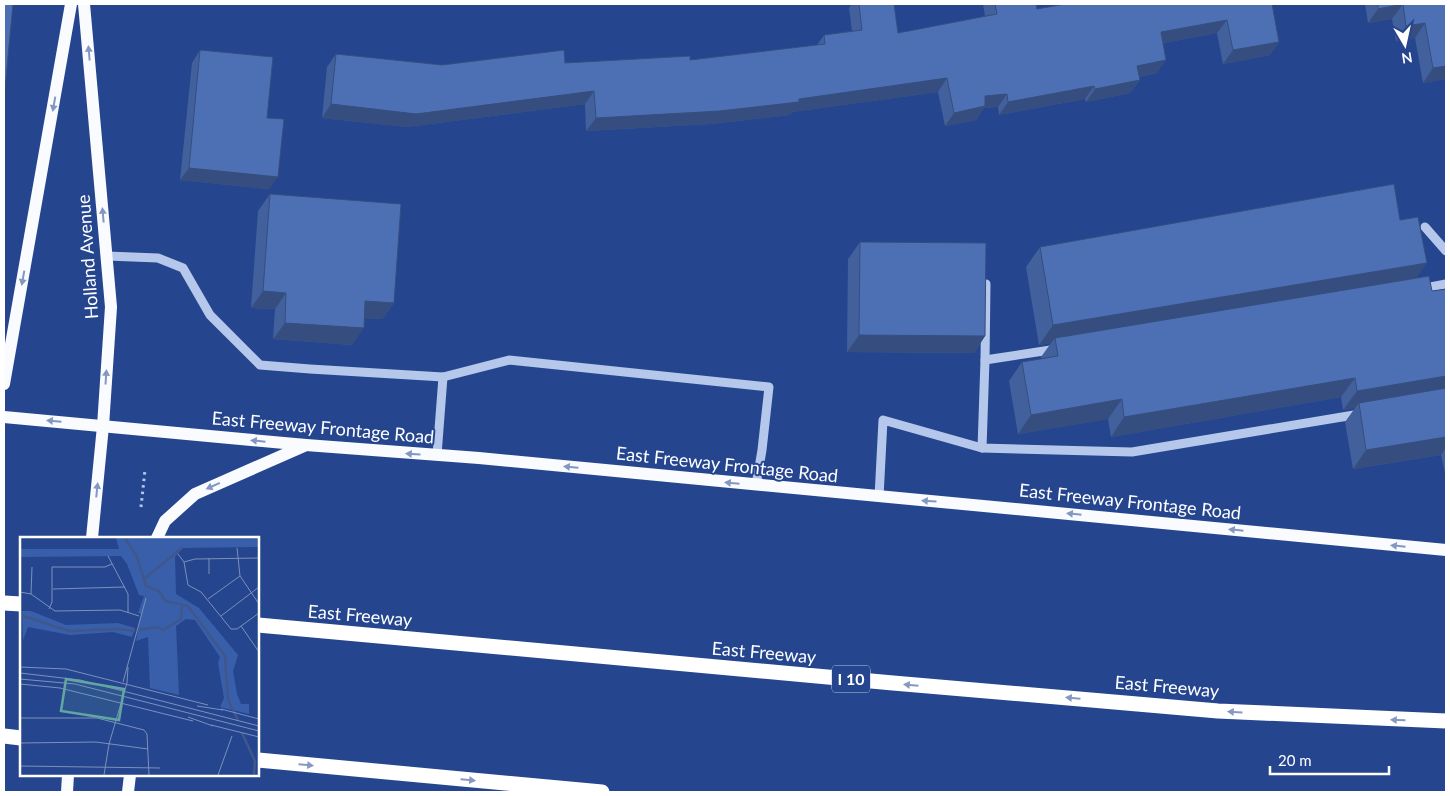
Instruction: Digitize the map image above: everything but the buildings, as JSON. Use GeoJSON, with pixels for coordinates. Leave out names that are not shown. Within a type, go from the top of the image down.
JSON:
{"type":"FeatureCollection","features":[{"type":"Feature","properties":{"kind":"highway"},"geometry":{"type":"LineString","coordinates":[[4,603],[20,604]]}},
{"type":"Feature","properties":{"kind":"highway","name":"East Freeway"},"geometry":{"type":"LineString","coordinates":[[259,625],[873,682],[1218,711],[1446,721]]}},
{"type":"Feature","properties":{"kind":"highway"},"geometry":{"type":"LineString","coordinates":[[4,736],[20,738]]}},
{"type":"Feature","properties":{"kind":"highway"},"geometry":{"type":"LineString","coordinates":[[259,760],[602,792]]}},
{"type":"Feature","properties":{"kind":"main road"},"geometry":{"type":"LineString","coordinates":[[4,384],[72,4]]}},
{"type":"Feature","properties":{"kind":"main road","name":"Holland Avenue"},"geometry":{"type":"LineString","coordinates":[[84,4],[111,307],[103,426],[92,537]]}},
{"type":"Feature","properties":{"kind":"main road","name":"East Freeway Frontage Road"},"geometry":{"type":"LineString","coordinates":[[4,417],[306,446],[437,455],[1446,550]]}},
{"type":"Feature","properties":{"kind":"main road"},"geometry":{"type":"LineString","coordinates":[[157,537],[165,521],[195,494],[306,446]]}},
{"type":"Feature","properties":{"kind":"main road"},"geometry":{"type":"LineString","coordinates":[[67,792],[68,776]]}},
{"type":"Feature","properties":{"kind":"main road"},"geometry":{"type":"LineString","coordinates":[[128,792],[130,776]]}},
{"type":"Feature","properties":{"kind":"lane"},"geometry":{"type":"LineString","coordinates":[[1425,227],[1446,251]]}},
{"type":"Feature","properties":{"kind":"lane"},"geometry":{"type":"LineString","coordinates":[[107,256],[158,258],[183,268],[210,315],[260,364],[443,377],[509,360],[769,387],[756,485]]}},
{"type":"Feature","properties":{"kind":"lane"},"geometry":{"type":"LineString","coordinates":[[982,448],[986,284]]}},
{"type":"Feature","properties":{"kind":"lane"},"geometry":{"type":"LineString","coordinates":[[1407,291],[1446,284]]}},
{"type":"Feature","properties":{"kind":"lane"},"geometry":{"type":"LineString","coordinates":[[985,360],[1064,348]]}},
{"type":"Feature","properties":{"kind":"lane"},"geometry":{"type":"LineString","coordinates":[[437,455],[443,377]]}},
{"type":"Feature","properties":{"kind":"lane"},"geometry":{"type":"LineString","coordinates":[[879,497],[883,420],[982,448],[1132,452],[1368,412]]}}]}
